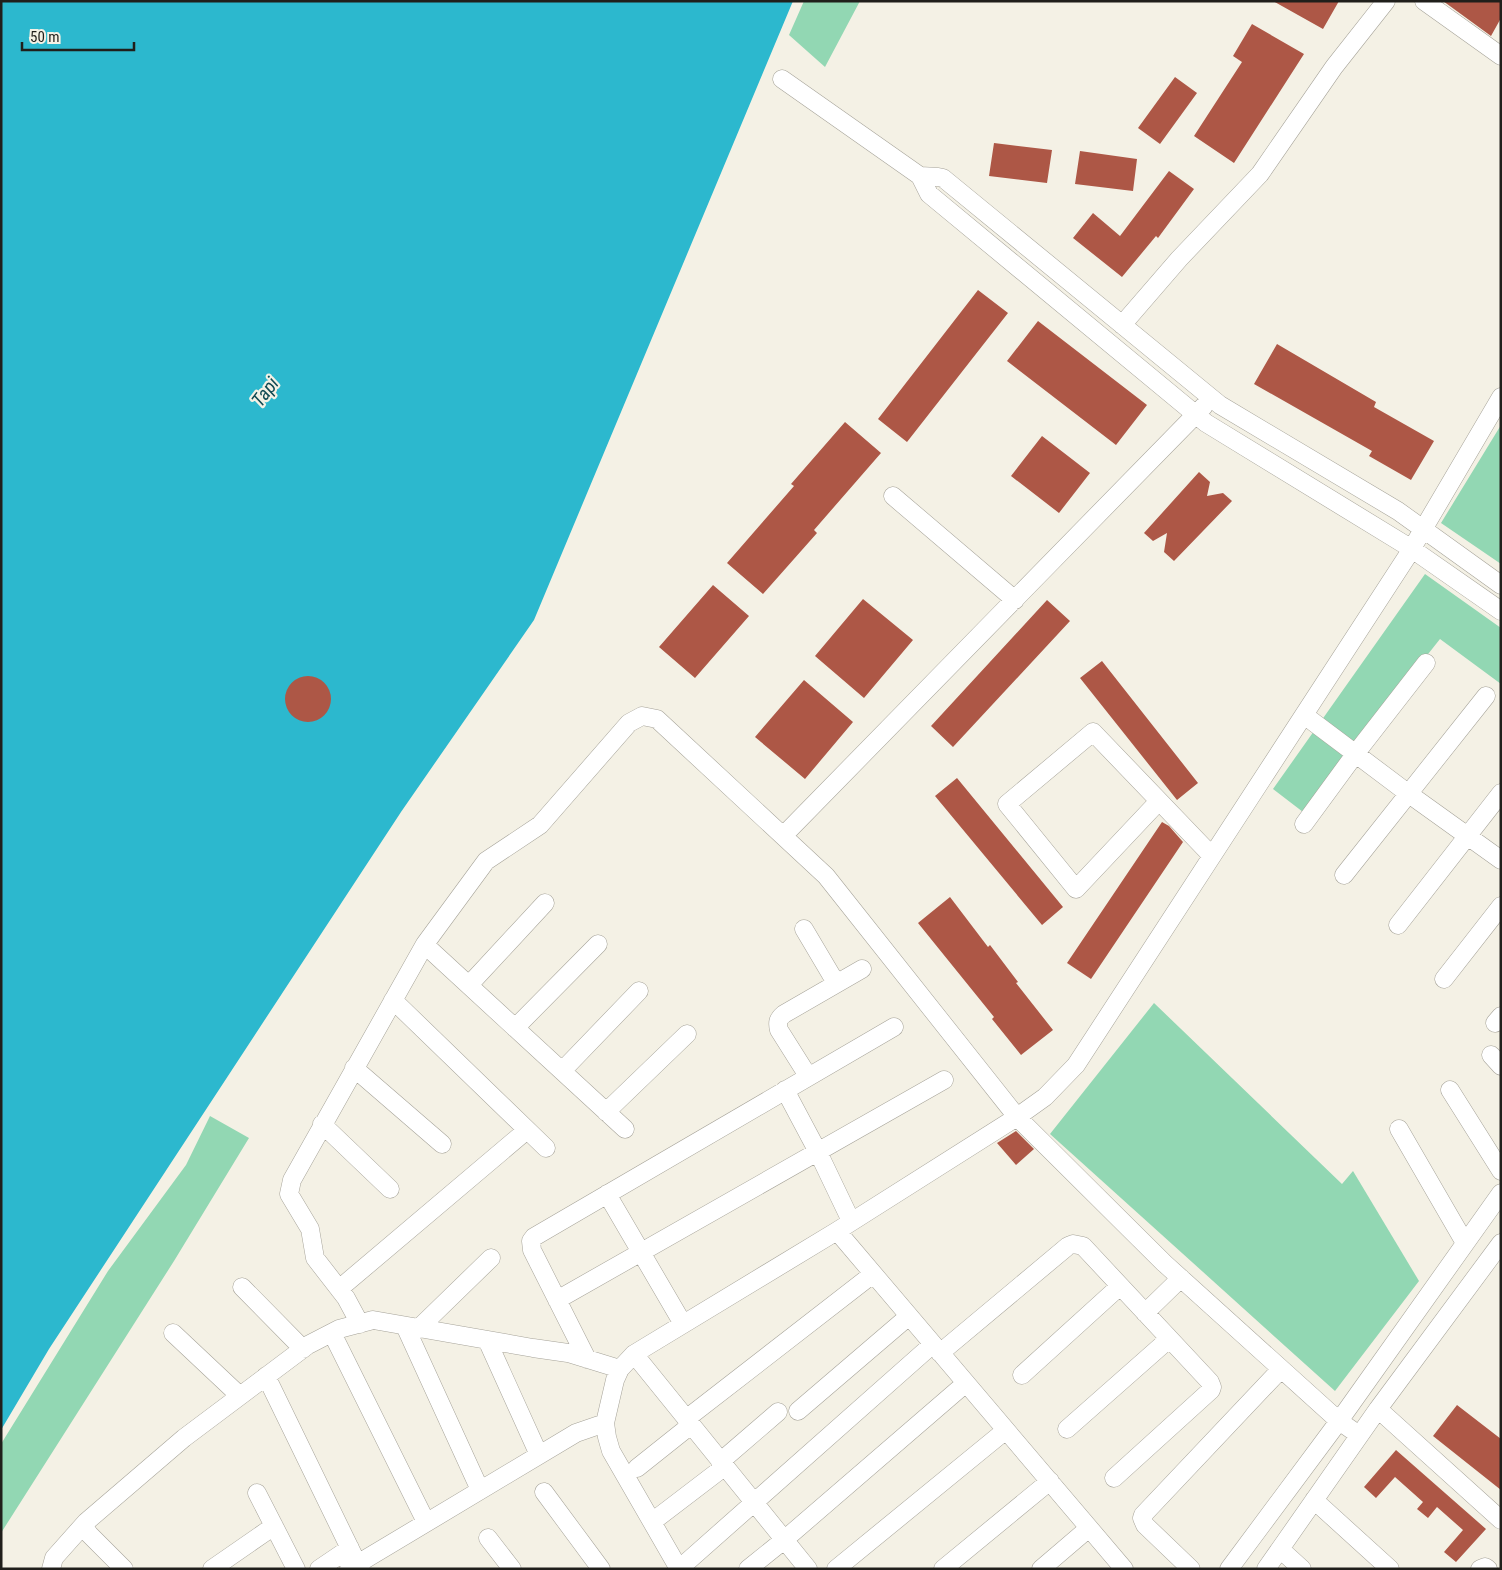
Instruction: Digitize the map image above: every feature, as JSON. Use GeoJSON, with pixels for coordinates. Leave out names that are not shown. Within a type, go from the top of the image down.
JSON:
{"type":"FeatureCollection","features":[{"type":"Feature","properties":{"kind":"street"},"geometry":{"type":"LineString","coordinates":[[1122,325],[1179,259],[1260,174],[1334,67],[1386,1]]}},
{"type":"Feature","properties":{"kind":"street"},"geometry":{"type":"LineString","coordinates":[[1424,1],[1501,56]]}},
{"type":"Feature","properties":{"kind":"street"},"geometry":{"type":"LineString","coordinates":[[782,79],[920,176],[929,194],[1206,423],[1412,549],[1501,612]]}},
{"type":"Feature","properties":{"kind":"street"},"geometry":{"type":"LineString","coordinates":[[920,176],[943,178],[1220,405],[1398,512],[1501,585]]}},
{"type":"Feature","properties":{"kind":"street"},"geometry":{"type":"LineString","coordinates":[[1114,1478],[1211,1390],[1212,1387],[1210,1382],[1083,1246],[1073,1244],[936,1349],[753,1502],[680,1569],[611,1451],[605,1423],[615,1380],[620,1369],[634,1354],[844,1226],[1017,1117],[1045,1097],[1076,1065],[1412,549],[1501,396]]}},
{"type":"Feature","properties":{"kind":"street"},"geometry":{"type":"LineString","coordinates":[[783,836],[1197,415],[1211,398]]}},
{"type":"Feature","properties":{"kind":"street"},"geometry":{"type":"LineString","coordinates":[[893,496],[1015,600]]}},
{"type":"Feature","properties":{"kind":"street"},"geometry":{"type":"LineString","coordinates":[[1304,824],[1426,663]]}},
{"type":"Feature","properties":{"kind":"street"},"geometry":{"type":"LineString","coordinates":[[1344,876],[1486,696]]}},
{"type":"Feature","properties":{"kind":"street"},"geometry":{"type":"LineString","coordinates":[[1304,715],[1501,860]]}},
{"type":"Feature","properties":{"kind":"street"},"geometry":{"type":"LineString","coordinates":[[360,1324],[346,1298],[315,1258],[310,1229],[289,1194],[292,1180],[425,945],[486,861],[540,824],[629,723],[642,716],[657,719],[826,876],[1017,1117],[1164,1263],[1338,1421],[1359,1435]]}},
{"type":"Feature","properties":{"kind":"street"},"geometry":{"type":"LineString","coordinates":[[1159,802],[1076,889],[1007,804],[1093,732],[1212,856]]}},
{"type":"Feature","properties":{"kind":"street"},"geometry":{"type":"LineString","coordinates":[[1398,925],[1501,793]]}},
{"type":"Feature","properties":{"kind":"street"},"geometry":{"type":"LineString","coordinates":[[469,985],[545,903]]}},
{"type":"Feature","properties":{"kind":"street"},"geometry":{"type":"LineString","coordinates":[[1444,979],[1501,906]]}},
{"type":"Feature","properties":{"kind":"street"},"geometry":{"type":"LineString","coordinates":[[804,929],[836,983]]}},
{"type":"Feature","properties":{"kind":"street"},"geometry":{"type":"LineString","coordinates":[[515,1028],[598,944]]}},
{"type":"Feature","properties":{"kind":"street"},"geometry":{"type":"LineString","coordinates":[[425,945],[625,1129]]}},
{"type":"Feature","properties":{"kind":"street"},"geometry":{"type":"LineString","coordinates":[[808,1076],[779,1030],[779,1018],[862,969]]}},
{"type":"Feature","properties":{"kind":"street"},"geometry":{"type":"LineString","coordinates":[[562,1071],[639,991]]}},
{"type":"Feature","properties":{"kind":"street"},"geometry":{"type":"LineString","coordinates":[[393,1000],[546,1148]]}},
{"type":"Feature","properties":{"kind":"street"},"geometry":{"type":"LineString","coordinates":[[587,1359],[532,1250],[531,1241],[534,1237],[894,1027]]}},
{"type":"Feature","properties":{"kind":"street"},"geometry":{"type":"LineString","coordinates":[[606,1112],[687,1034]]}},
{"type":"Feature","properties":{"kind":"street"},"geometry":{"type":"LineString","coordinates":[[354,1068],[442,1144]]}},
{"type":"Feature","properties":{"kind":"street"},"geometry":{"type":"LineString","coordinates":[[557,1300],[944,1080]]}},
{"type":"Feature","properties":{"kind":"street"},"geometry":{"type":"LineString","coordinates":[[785,1090],[818,1152],[844,1226],[873,1274],[1124,1569]]}},
{"type":"Feature","properties":{"kind":"street"},"geometry":{"type":"LineString","coordinates":[[1450,1090],[1501,1171]]}},
{"type":"Feature","properties":{"kind":"street"},"geometry":{"type":"LineString","coordinates":[[322,1124],[390,1189]]}},
{"type":"Feature","properties":{"kind":"street"},"geometry":{"type":"LineString","coordinates":[[1399,1129],[1465,1243]]}},
{"type":"Feature","properties":{"kind":"street"},"geometry":{"type":"LineString","coordinates":[[339,1288],[527,1130]]}},
{"type":"Feature","properties":{"kind":"street"},"geometry":{"type":"LineString","coordinates":[[1229,1569],[1338,1421],[1501,1193]]}},
{"type":"Feature","properties":{"kind":"street"},"geometry":{"type":"LineString","coordinates":[[607,1194],[683,1324]]}},
{"type":"Feature","properties":{"kind":"street"},"geometry":{"type":"LineString","coordinates":[[1266,1569],[1359,1435],[1501,1243]]}},
{"type":"Feature","properties":{"kind":"street"},"geometry":{"type":"LineString","coordinates":[[412,1327],[490,1258]]}},
{"type":"Feature","properties":{"kind":"street"},"geometry":{"type":"LineString","coordinates":[[637,1468],[689,1422],[873,1274]]}},
{"type":"Feature","properties":{"kind":"street"},"geometry":{"type":"LineString","coordinates":[[1145,1313],[1181,1278]]}},
{"type":"Feature","properties":{"kind":"street"},"geometry":{"type":"LineString","coordinates":[[1022,1375],[1120,1286]]}},
{"type":"Feature","properties":{"kind":"street"},"geometry":{"type":"LineString","coordinates":[[242,1287],[303,1350]]}},
{"type":"Feature","properties":{"kind":"street"},"geometry":{"type":"LineString","coordinates":[[798,1411],[909,1316]]}},
{"type":"Feature","properties":{"kind":"street"},"geometry":{"type":"LineString","coordinates":[[51,1569],[54,1558],[86,1522],[184,1438],[266,1376],[303,1350],[339,1329],[373,1320],[568,1353],[620,1369]]}},
{"type":"Feature","properties":{"kind":"street"},"geometry":{"type":"LineString","coordinates":[[412,1327],[480,1490]]}},
{"type":"Feature","properties":{"kind":"street"},"geometry":{"type":"LineString","coordinates":[[173,1333],[240,1396]]}},
{"type":"Feature","properties":{"kind":"street"},"geometry":{"type":"LineString","coordinates":[[332,1333],[426,1522]]}},
{"type":"Feature","properties":{"kind":"street"},"geometry":{"type":"LineString","coordinates":[[1067,1429],[1168,1339]]}},
{"type":"Feature","properties":{"kind":"street"},"geometry":{"type":"LineString","coordinates":[[487,1340],[539,1455]]}},
{"type":"Feature","properties":{"kind":"street"},"geometry":{"type":"LineString","coordinates":[[634,1354],[808,1569]]}},
{"type":"Feature","properties":{"kind":"street"},"geometry":{"type":"LineString","coordinates":[[1191,1569],[1145,1525],[1142,1518],[1143,1515],[1281,1369]]}},
{"type":"Feature","properties":{"kind":"street"},"geometry":{"type":"LineString","coordinates":[[266,1376],[354,1562]]}},
{"type":"Feature","properties":{"kind":"street"},"geometry":{"type":"LineString","coordinates":[[748,1569],[966,1383]]}},
{"type":"Feature","properties":{"kind":"street"},"geometry":{"type":"LineString","coordinates":[[1378,1409],[1501,1520]]}},
{"type":"Feature","properties":{"kind":"street"},"geometry":{"type":"LineString","coordinates":[[652,1522],[722,1464],[778,1412]]}},
{"type":"Feature","properties":{"kind":"street"},"geometry":{"type":"LineString","coordinates":[[319,1569],[354,1562],[426,1522],[576,1433],[605,1423]]}},
{"type":"Feature","properties":{"kind":"street"},"geometry":{"type":"LineString","coordinates":[[836,1569],[1006,1430]]}},
{"type":"Feature","properties":{"kind":"street"},"geometry":{"type":"LineString","coordinates":[[943,1569],[1050,1482]]}},
{"type":"Feature","properties":{"kind":"street"},"geometry":{"type":"LineString","coordinates":[[544,1492],[601,1569]]}},
{"type":"Feature","properties":{"kind":"street"},"geometry":{"type":"LineString","coordinates":[[257,1493],[296,1569]]}},
{"type":"Feature","properties":{"kind":"street"},"geometry":{"type":"LineString","coordinates":[[1314,1500],[1390,1569]]}},
{"type":"Feature","properties":{"kind":"street"},"geometry":{"type":"LineString","coordinates":[[86,1522],[85,1528],[88,1534],[124,1569]]}},
{"type":"Feature","properties":{"kind":"street"},"geometry":{"type":"LineString","coordinates":[[212,1569],[274,1526]]}},
{"type":"Feature","properties":{"kind":"street"},"geometry":{"type":"LineString","coordinates":[[1041,1569],[1089,1528]]}},
{"type":"Feature","properties":{"kind":"street"},"geometry":{"type":"LineString","coordinates":[[488,1538],[512,1569]]}},
{"type":"Feature","properties":{"kind":"street"},"geometry":{"type":"LineString","coordinates":[[1280,1549],[1302,1569]]}},
{"type":"Feature","properties":{"kind":"street"},"geometry":{"type":"LineString","coordinates":[[1480,1569],[1485,1567],[1488,1569]]}},
{"type":"Feature","properties":{"kind":"green space"},"geometry":{"type":"Polygon","coordinates":[[[804,1],[860,1],[825,67],[789,35],[804,1]]]}},
{"type":"Feature","properties":{"kind":"green space"},"geometry":{"type":"Polygon","coordinates":[[[1501,425],[1501,564],[1441,523],[1501,425]]]}},
{"type":"Feature","properties":{"kind":"green space"},"geometry":{"type":"Polygon","coordinates":[[[1425,574],[1501,628],[1501,684],[1440,639],[1303,812],[1273,789],[1425,574]]]}},
{"type":"Feature","properties":{"kind":"green space"},"geometry":{"type":"Polygon","coordinates":[[[1154,1003],[1342,1184],[1353,1171],[1419,1281],[1335,1391],[1050,1134],[1154,1003]]]}},
{"type":"Feature","properties":{"kind":"green space"},"geometry":{"type":"Polygon","coordinates":[[[210,1116],[249,1138],[174,1261],[1,1533],[1,1444],[108,1271],[186,1165],[210,1116]]]}},
{"type":"Feature","properties":{"kind":"water","name":"Tapi"},"geometry":{"type":"Polygon","coordinates":[[[1,1],[793,1],[534,620],[401,812],[49,1349],[1,1430],[1,1]]]}},
{"type":"Feature","properties":{"kind":"building"},"geometry":{"type":"Polygon","coordinates":[[[1273,1],[1339,1],[1323,29],[1273,1]]]}},
{"type":"Feature","properties":{"kind":"building"},"geometry":{"type":"Polygon","coordinates":[[[1443,1],[1501,1],[1501,18],[1491,36],[1443,1]]]}},
{"type":"Feature","properties":{"kind":"building"},"geometry":{"type":"Polygon","coordinates":[[[1252,24],[1304,54],[1234,163],[1194,136],[1242,62],[1233,56],[1252,24]]]}},
{"type":"Feature","properties":{"kind":"building"},"geometry":{"type":"Polygon","coordinates":[[[1175,77],[1197,93],[1160,144],[1138,128],[1175,77]]]}},
{"type":"Feature","properties":{"kind":"building"},"geometry":{"type":"Polygon","coordinates":[[[994,143],[1052,150],[1047,183],[989,176],[994,143]]]}},
{"type":"Feature","properties":{"kind":"building"},"geometry":{"type":"Polygon","coordinates":[[[1080,151],[1137,159],[1133,191],[1075,184],[1080,151]]]}},
{"type":"Feature","properties":{"kind":"building"},"geometry":{"type":"Polygon","coordinates":[[[1169,171],[1194,189],[1158,238],[1156,236],[1122,277],[1073,238],[1093,213],[1120,236],[1169,171]]]}},
{"type":"Feature","properties":{"kind":"building"},"geometry":{"type":"Polygon","coordinates":[[[978,290],[1008,313],[907,442],[878,419],[978,290]]]}},
{"type":"Feature","properties":{"kind":"building"},"geometry":{"type":"Polygon","coordinates":[[[1038,321],[1147,405],[1116,445],[1007,361],[1038,321]]]}},
{"type":"Feature","properties":{"kind":"building"},"geometry":{"type":"Polygon","coordinates":[[[1277,344],[1376,402],[1374,407],[1434,441],[1411,480],[1369,456],[1372,451],[1254,384],[1277,344]]]}},
{"type":"Feature","properties":{"kind":"building"},"geometry":{"type":"Polygon","coordinates":[[[845,422],[881,453],[814,530],[817,533],[763,594],[727,563],[794,486],[791,484],[845,422]]]}},
{"type":"Feature","properties":{"kind":"building"},"geometry":{"type":"Polygon","coordinates":[[[1042,436],[1090,473],[1059,513],[1011,476],[1042,436]]]}},
{"type":"Feature","properties":{"kind":"building"},"geometry":{"type":"Polygon","coordinates":[[[1199,472],[1210,482],[1207,496],[1223,493],[1232,501],[1174,561],[1164,552],[1167,533],[1153,541],[1144,533],[1199,472]]]}},
{"type":"Feature","properties":{"kind":"building"},"geometry":{"type":"Polygon","coordinates":[[[713,585],[749,616],[695,678],[659,647],[713,585]]]}},
{"type":"Feature","properties":{"kind":"building"},"geometry":{"type":"Polygon","coordinates":[[[863,599],[913,640],[864,698],[815,656],[863,599]]]}},
{"type":"Feature","properties":{"kind":"building"},"geometry":{"type":"Polygon","coordinates":[[[1047,600],[1070,621],[953,747],[931,726],[1047,600]]]}},
{"type":"Feature","properties":{"kind":"building"},"geometry":{"type":"Polygon","coordinates":[[[1102,661],[1198,783],[1177,800],[1080,678],[1102,661]]]}},
{"type":"Feature","properties":{"kind":"building"},"geometry":{"type":"Polygon","coordinates":[[[303,676],[313,676],[327,686],[331,699],[327,712],[321,718],[313,722],[303,722],[289,712],[285,704],[285,694],[295,680],[303,676]]]}},
{"type":"Feature","properties":{"kind":"building"},"geometry":{"type":"Polygon","coordinates":[[[804,680],[853,722],[805,779],[755,737],[804,680]]]}},
{"type":"Feature","properties":{"kind":"building"},"geometry":{"type":"Polygon","coordinates":[[[957,778],[1063,907],[1042,925],[935,796],[957,778]]]}},
{"type":"Feature","properties":{"kind":"building"},"geometry":{"type":"Polygon","coordinates":[[[1162,822],[1169,826],[1183,842],[1091,979],[1067,963],[1162,822]]]}},
{"type":"Feature","properties":{"kind":"building"},"geometry":{"type":"Polygon","coordinates":[[[950,897],[988,947],[990,945],[1018,982],[1016,983],[1053,1030],[1021,1055],[992,1019],[994,1017],[918,923],[950,897]]]}},
{"type":"Feature","properties":{"kind":"building"},"geometry":{"type":"Polygon","coordinates":[[[1016,1131],[1034,1149],[1016,1165],[997,1143],[1016,1131]]]}},
{"type":"Feature","properties":{"kind":"building"},"geometry":{"type":"Polygon","coordinates":[[[1457,1405],[1501,1439],[1501,1490],[1433,1436],[1457,1405]]]}},
{"type":"Feature","properties":{"kind":"building"},"geometry":{"type":"Polygon","coordinates":[[[1396,1450],[1486,1529],[1456,1562],[1444,1552],[1463,1530],[1437,1507],[1428,1518],[1417,1509],[1423,1502],[1395,1477],[1376,1498],[1364,1487],[1396,1450]]]}}]}
